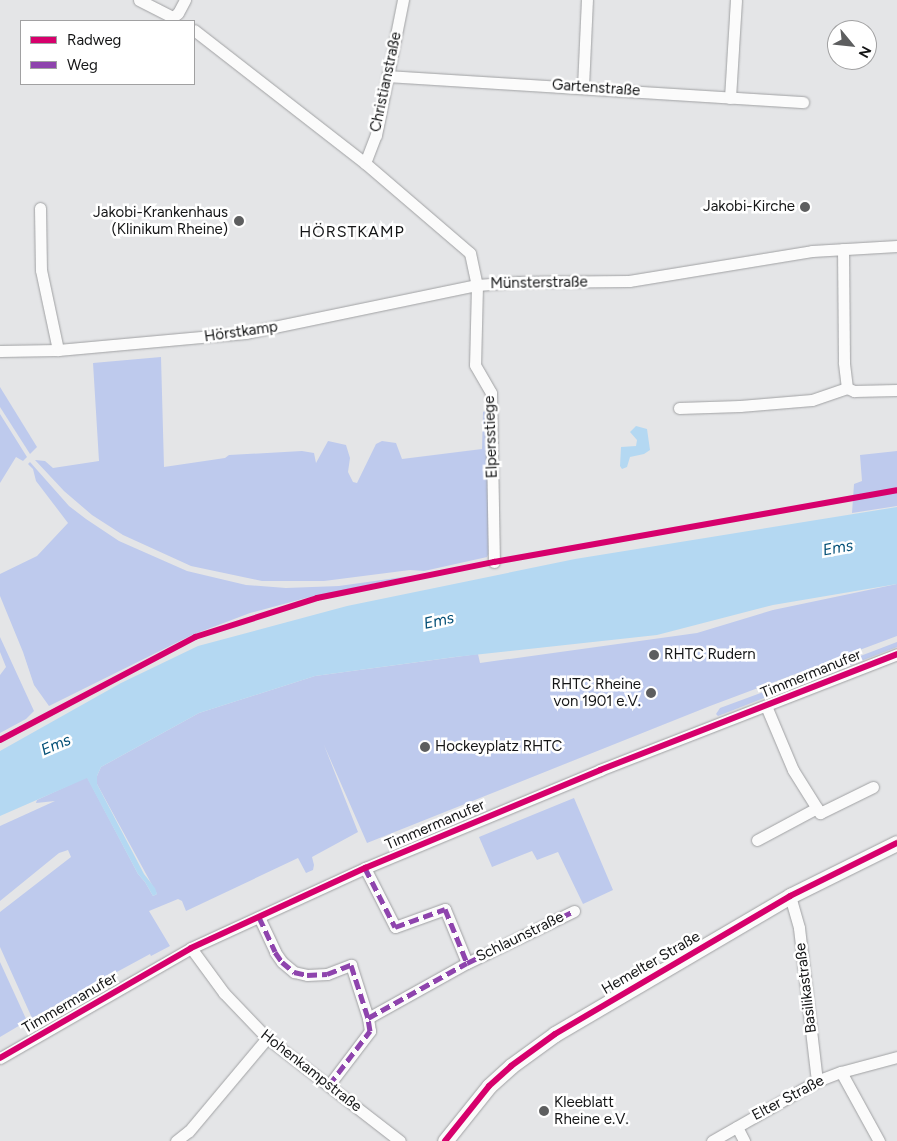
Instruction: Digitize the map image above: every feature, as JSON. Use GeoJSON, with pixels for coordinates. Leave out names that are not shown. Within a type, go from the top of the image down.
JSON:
{"type":"FeatureCollection","features":[{"type":"Feature","properties":{"kind":"main road","name":"Hemelter Straße"},"geometry":{"type":"LineString","coordinates":[[445,1141],[488,1086],[538,1045],[790,896],[897,843]]}},
{"type":"Feature","properties":{"kind":"street"},"geometry":{"type":"LineString","coordinates":[[139,0],[178,18],[185,0]]}},
{"type":"Feature","properties":{"kind":"street","name":"Christianstraße"},"geometry":{"type":"LineString","coordinates":[[365,164],[376,135],[403,0]]}},
{"type":"Feature","properties":{"kind":"street"},"geometry":{"type":"LineString","coordinates":[[583,87],[587,0]]}},
{"type":"Feature","properties":{"kind":"street"},"geometry":{"type":"LineString","coordinates":[[730,98],[736,0]]}},
{"type":"Feature","properties":{"kind":"street","name":"Münsterstraße"},"geometry":{"type":"LineString","coordinates":[[195,31],[365,164],[470,253],[478,285],[518,282],[629,281],[799,253],[897,246]]}},
{"type":"Feature","properties":{"kind":"street","name":"Gartenstraße"},"geometry":{"type":"LineString","coordinates":[[388,76],[803,102]]}},
{"type":"Feature","properties":{"kind":"street"},"geometry":{"type":"LineString","coordinates":[[40,208],[42,270],[58,350]]}},
{"type":"Feature","properties":{"kind":"street"},"geometry":{"type":"LineString","coordinates":[[842,249],[846,388]]}},
{"type":"Feature","properties":{"kind":"street","name":"Hörstkamp"},"geometry":{"type":"LineString","coordinates":[[0,351],[58,350],[245,332],[478,285]]}},
{"type":"Feature","properties":{"kind":"street","name":"Elpersstiege"},"geometry":{"type":"LineString","coordinates":[[478,285],[475,365],[492,393],[494,562]]}},
{"type":"Feature","properties":{"kind":"street"},"geometry":{"type":"LineString","coordinates":[[679,408],[740,406],[812,400],[846,388],[854,391],[897,390]]}},
{"type":"Feature","properties":{"kind":"street","name":"Timmermanufer"},"geometry":{"type":"LineString","coordinates":[[0,1058],[191,948],[365,868],[600,770],[897,654]]}},
{"type":"Feature","properties":{"kind":"street","name":"Timmermanufer"},"geometry":{"type":"LineString","coordinates":[[766,706],[793,770],[817,808]]}},
{"type":"Feature","properties":{"kind":"street"},"geometry":{"type":"LineString","coordinates":[[756,840],[817,808],[820,813],[873,787]]}},
{"type":"Feature","properties":{"kind":"street","name":"Schlaunstraße"},"geometry":{"type":"LineString","coordinates":[[365,868],[395,927],[445,909],[467,964]]}},
{"type":"Feature","properties":{"kind":"street","name":"Basilikastraße"},"geometry":{"type":"LineString","coordinates":[[790,896],[799,928],[817,1081]]}},
{"type":"Feature","properties":{"kind":"street","name":"Schlaunstraße"},"geometry":{"type":"LineString","coordinates":[[368,1018],[467,964],[574,911]]}},
{"type":"Feature","properties":{"kind":"street"},"geometry":{"type":"LineString","coordinates":[[259,917],[275,952],[282,962],[294,972],[307,975],[327,974],[351,966],[368,1018],[370,1031],[330,1085]]}},
{"type":"Feature","properties":{"kind":"street","name":"Hohenkampstraße"},"geometry":{"type":"LineString","coordinates":[[191,948],[224,993],[267,1038],[400,1141]]}},
{"type":"Feature","properties":{"kind":"street"},"geometry":{"type":"LineString","coordinates":[[176,1141],[191,1136],[267,1038]]}},
{"type":"Feature","properties":{"kind":"street","name":"Elter Straße"},"geometry":{"type":"LineString","coordinates":[[712,1141],[817,1081],[841,1072],[897,1057]]}},
{"type":"Feature","properties":{"kind":"street"},"geometry":{"type":"LineString","coordinates":[[841,1072],[878,1141]]}},
{"type":"Feature","properties":{"kind":"street"},"geometry":{"type":"LineString","coordinates":[[737,1126],[744,1141]]}},
{"type":"Feature","properties":{"kind":"shaded area"},"geometry":{"type":"Polygon","coordinates":[[[161,357],[164,467],[225,458],[229,455],[302,451],[314,453],[316,463],[328,441],[346,445],[350,458],[348,472],[353,482],[357,483],[376,444],[382,441],[396,443],[402,459],[482,449],[483,412],[488,409],[489,553],[487,557],[424,571],[410,570],[324,581],[262,581],[191,566],[123,535],[92,515],[64,491],[35,460],[45,461],[53,468],[99,461],[93,363],[161,357]]]}},
{"type":"Feature","properties":{"kind":"shaded area"},"geometry":{"type":"Polygon","coordinates":[[[0,387],[37,447],[30,454],[0,407],[0,387]]]}},
{"type":"Feature","properties":{"kind":"shaded area"},"geometry":{"type":"Polygon","coordinates":[[[0,414],[27,457],[23,461],[16,457],[0,483],[0,414]]]}},
{"type":"Feature","properties":{"kind":"shaded area"},"geometry":{"type":"Polygon","coordinates":[[[897,451],[897,506],[852,513],[854,484],[862,481],[860,455],[897,451]]]}},
{"type":"Feature","properties":{"kind":"shaded area"},"geometry":{"type":"Polygon","coordinates":[[[30,462],[69,506],[86,519],[119,541],[187,571],[246,585],[286,588],[339,586],[410,576],[306,598],[250,613],[192,635],[49,706],[34,685],[23,652],[0,596],[0,574],[37,556],[68,523],[36,481],[33,469],[28,464],[30,462]]]}},
{"type":"Feature","properties":{"kind":"shaded area"},"geometry":{"type":"Polygon","coordinates":[[[897,584],[897,636],[710,706],[367,843],[324,745],[358,832],[312,857],[313,870],[306,873],[298,858],[186,911],[182,901],[178,899],[149,911],[170,946],[151,956],[150,954],[32,1018],[0,947],[0,912],[71,857],[68,850],[59,853],[0,901],[0,826],[55,801],[36,803],[37,800],[87,777],[138,874],[153,896],[157,894],[97,784],[97,776],[101,767],[199,713],[315,676],[478,654],[480,663],[697,633],[773,610],[897,584]]]}},
{"type":"Feature","properties":{"kind":"shaded area"},"geometry":{"type":"Polygon","coordinates":[[[0,637],[34,711],[26,719],[0,733],[0,675],[6,667],[0,652],[0,637]]]}},
{"type":"Feature","properties":{"kind":"shaded area"},"geometry":{"type":"Polygon","coordinates":[[[897,642],[897,647],[843,668],[842,663],[897,642]]]}},
{"type":"Feature","properties":{"kind":"shaded area"},"geometry":{"type":"Polygon","coordinates":[[[839,664],[841,668],[718,716],[716,714],[720,708],[839,664]]]}},
{"type":"Feature","properties":{"kind":"shaded area"},"geometry":{"type":"Polygon","coordinates":[[[574,798],[613,890],[583,904],[558,852],[537,860],[532,851],[492,867],[479,837],[574,798]]]}},
{"type":"Feature","properties":{"kind":"shaded area"},"geometry":{"type":"Polygon","coordinates":[[[0,962],[27,1021],[0,1037],[0,962]]]}},
{"type":"Feature","properties":{"kind":"water"},"geometry":{"type":"Polygon","coordinates":[[[636,426],[647,429],[650,450],[644,454],[630,457],[627,467],[622,469],[620,466],[621,447],[636,446],[637,440],[630,432],[636,426]]]}},
{"type":"Feature","properties":{"kind":"water","name":"Ems"},"geometry":{"type":"Polygon","coordinates":[[[897,507],[897,584],[773,605],[657,635],[455,657],[315,676],[199,713],[101,767],[97,776],[97,784],[144,874],[155,888],[157,894],[153,896],[138,874],[87,778],[0,816],[0,751],[121,683],[198,646],[347,606],[575,559],[897,507]]]}},
{"type":"Feature","properties":{"kind":"marked path"},"geometry":{"type":"LineString","coordinates":[[365,868],[395,927],[445,909],[467,963],[574,911]]}},
{"type":"Feature","properties":{"kind":"marked path"},"geometry":{"type":"LineString","coordinates":[[259,917],[275,952],[282,962],[294,972],[307,975],[327,974],[351,965],[368,1018]]}},
{"type":"Feature","properties":{"kind":"marked path"},"geometry":{"type":"LineString","coordinates":[[329,1085],[370,1031],[368,1018],[467,963]]}},
{"type":"Feature","properties":{"kind":"cycle path"},"geometry":{"type":"LineString","coordinates":[[0,740],[195,637],[317,598],[494,562],[897,490]]}},
{"type":"Feature","properties":{"kind":"cycle path"},"geometry":{"type":"LineString","coordinates":[[0,1058],[191,948],[365,868],[600,770],[897,654]]}},
{"type":"Feature","properties":{"kind":"cycle path"},"geometry":{"type":"LineString","coordinates":[[445,1141],[489,1086],[511,1066],[555,1034],[790,896],[897,843]]}},
{"type":"Feature","properties":{"kind":"place","name":"Jakobi-Kirche"},"geometry":{"type":"Point","coordinates":[805,207]}},
{"type":"Feature","properties":{"kind":"place","name":"Jakobi-Krankenhaus (Klinikum Rheine)"},"geometry":{"type":"Point","coordinates":[239,221]}},
{"type":"Feature","properties":{"kind":"place","name":"RHTC Rudern"},"geometry":{"type":"Point","coordinates":[654,655]}},
{"type":"Feature","properties":{"kind":"place","name":"RHTC Rheine von 1901 e.V."},"geometry":{"type":"Point","coordinates":[651,693]}},
{"type":"Feature","properties":{"kind":"place","name":"Hockeyplatz RHTC"},"geometry":{"type":"Point","coordinates":[425,747]}},
{"type":"Feature","properties":{"kind":"place","name":"Kleeblatt Rheine e.V."},"geometry":{"type":"Point","coordinates":[544,1111]}},
{"type":"Feature","properties":{"kind":"district","name":"HÖRSTKAMP"},"geometry":{"type":"Point","coordinates":[352,232]}}]}
